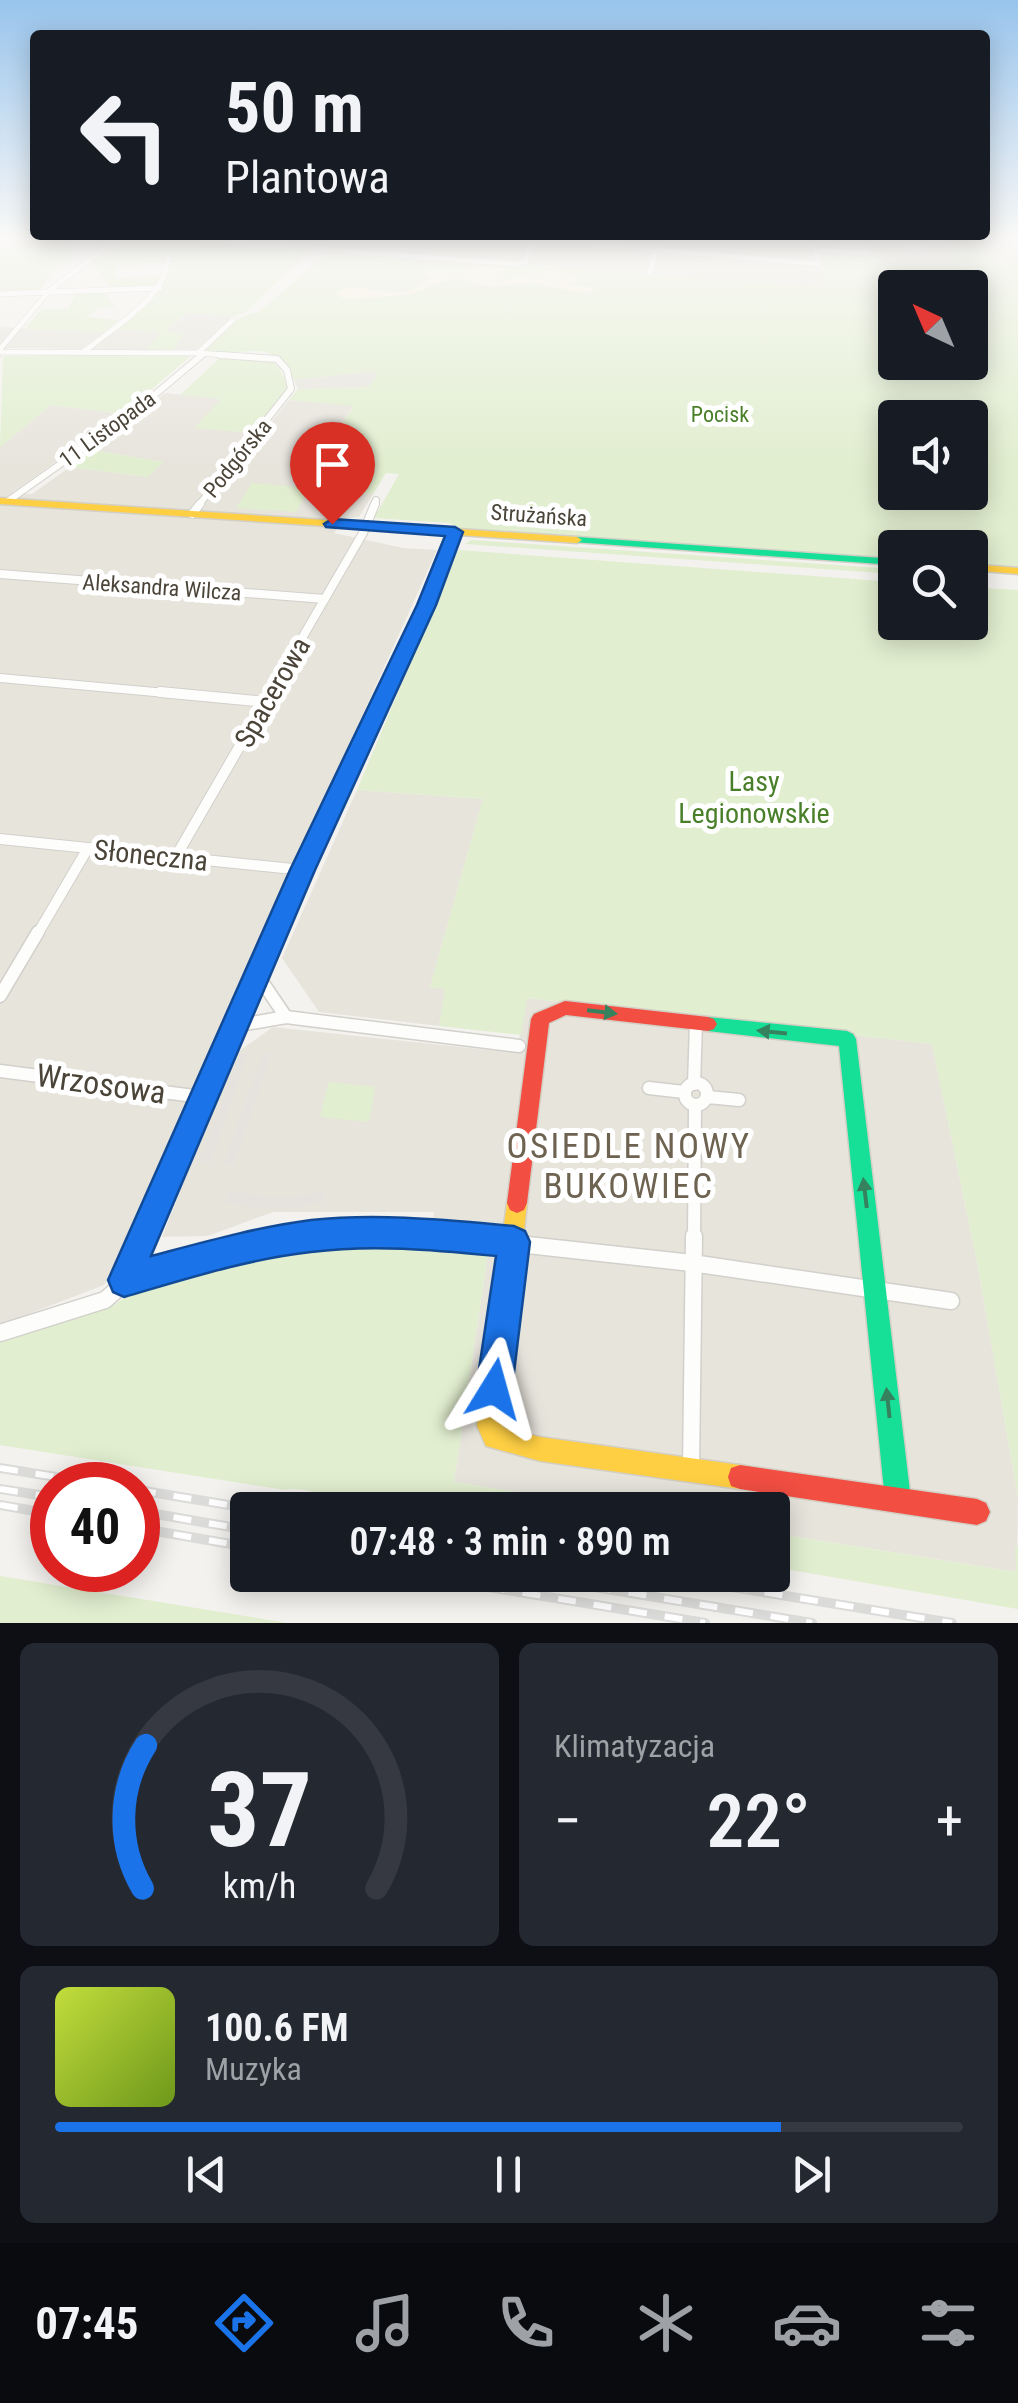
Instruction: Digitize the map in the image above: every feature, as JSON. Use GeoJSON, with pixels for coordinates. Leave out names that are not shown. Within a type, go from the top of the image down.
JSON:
{"type":"FeatureCollection","features":[{"type":"Feature","properties":{"kind":"main road","name":"Strużańska"},"geometry":{"type":"LineString","coordinates":[[4,501],[878,561]]}},
{"type":"Feature","properties":{"kind":"main road"},"geometry":{"type":"LineString","coordinates":[[988,568],[1018,570]]}},
{"type":"Feature","properties":{"kind":"main road"},"geometry":{"type":"LineString","coordinates":[[898,1500],[847,1039],[566,1008],[537,1023],[539,1049],[491,1432],[501,1440],[977,1512]]}},
{"type":"Feature","properties":{"kind":"street"},"geometry":{"type":"LineString","coordinates":[[0,350],[29,315]]}},
{"type":"Feature","properties":{"kind":"street"},"geometry":{"type":"LineString","coordinates":[[84,352],[128,315]]}},
{"type":"Feature","properties":{"kind":"street","name":"11 Listopada"},"geometry":{"type":"LineString","coordinates":[[4,501],[134,412],[232,321]]}},
{"type":"Feature","properties":{"kind":"street"},"geometry":{"type":"LineString","coordinates":[[0,350],[200,353]]}},
{"type":"Feature","properties":{"kind":"street","name":"Podgórska"},"geometry":{"type":"LineString","coordinates":[[192,514],[291,389],[284,364],[268,356],[200,353]]}},
{"type":"Feature","properties":{"kind":"street","name":"Spacerowa"},"geometry":{"type":"LineString","coordinates":[[175,858],[367,526],[376,500]]}},
{"type":"Feature","properties":{"kind":"street"},"geometry":{"type":"LineString","coordinates":[[0,1333],[105,1300],[124,1280],[302,870],[426,605],[455,532]]}},
{"type":"Feature","properties":{"kind":"street","name":"Aleksandra Wilcza"},"geometry":{"type":"LineString","coordinates":[[0,574],[325,599]]}},
{"type":"Feature","properties":{"kind":"street"},"geometry":{"type":"LineString","coordinates":[[0,678],[267,702]]}},
{"type":"Feature","properties":{"kind":"street","name":"Słoneczna"},"geometry":{"type":"LineString","coordinates":[[0,839],[302,870]]}},
{"type":"Feature","properties":{"kind":"street"},"geometry":{"type":"LineString","coordinates":[[0,996],[88,848]]}},
{"type":"Feature","properties":{"kind":"street"},"geometry":{"type":"LineString","coordinates":[[254,981],[266,986],[286,1017]]}},
{"type":"Feature","properties":{"kind":"street"},"geometry":{"type":"LineString","coordinates":[[234,1026],[286,1017],[519,1046]]}},
{"type":"Feature","properties":{"kind":"street"},"geometry":{"type":"LineString","coordinates":[[689,1088],[696,1024]]}},
{"type":"Feature","properties":{"kind":"street","name":"Wrzosowa"},"geometry":{"type":"LineString","coordinates":[[0,1070],[202,1097]]}},
{"type":"Feature","properties":{"kind":"street"},"geometry":{"type":"LineString","coordinates":[[649,1088],[702,1086],[692,1263],[691,1469]]}},
{"type":"Feature","properties":{"kind":"street"},"geometry":{"type":"LineString","coordinates":[[701,1101],[739,1100]]}},
{"type":"Feature","properties":{"kind":"street"},"geometry":{"type":"LineString","coordinates":[[124,1280],[236,1250],[304,1237],[408,1232],[692,1263],[950,1301]]}},
{"type":"Feature","properties":{"kind":"shaded area"},"geometry":{"type":"Polygon","coordinates":[[[185,315],[233,316],[195,351],[172,351],[164,332],[185,315]]]}},
{"type":"Feature","properties":{"kind":"shaded area"},"geometry":{"type":"Polygon","coordinates":[[[0,326],[104,332],[81,349],[9,348],[0,359],[0,326]]]}},
{"type":"Feature","properties":{"kind":"shaded area"},"geometry":{"type":"Polygon","coordinates":[[[116,329],[161,332],[147,350],[91,350],[116,329]]]}},
{"type":"Feature","properties":{"kind":"shaded area"},"geometry":{"type":"Polygon","coordinates":[[[373,371],[377,376],[368,387],[298,389],[294,380],[373,371]]]}},
{"type":"Feature","properties":{"kind":"shaded area"},"geometry":{"type":"Polygon","coordinates":[[[165,393],[222,399],[195,427],[254,433],[195,505],[203,506],[260,436],[268,435],[263,432],[289,400],[354,405],[297,487],[373,494],[359,517],[344,519],[334,533],[403,548],[437,550],[108,1279],[104,1285],[0,1325],[0,447],[51,405],[122,414],[12,493],[32,494],[70,467],[148,477],[162,462],[93,450],[165,393]]]}},
{"type":"Feature","properties":{"kind":"shaded area"},"geometry":{"type":"Polygon","coordinates":[[[357,790],[483,799],[430,987],[446,989],[439,1026],[319,1012],[282,958],[357,790]]]}},
{"type":"Feature","properties":{"kind":"shaded area","name":"OSIEDLE NOWY BUKOWIEC"},"geometry":{"type":"Polygon","coordinates":[[[526,998],[932,1044],[978,1267],[1018,1498],[1017,1572],[790,1536],[790,1492],[516,1492],[454,1482],[489,1247],[430,1242],[434,1212],[273,1212],[208,1236],[162,1237],[235,1054],[273,1027],[517,1053],[526,998]]]}},
{"type":"Feature","properties":{"kind":"shaded area"},"geometry":{"type":"Polygon","coordinates":[[[240,1053],[248,1054],[210,1163],[199,1161],[240,1053]]]}},
{"type":"Feature","properties":{"kind":"shaded area"},"geometry":{"type":"Polygon","coordinates":[[[263,1053],[271,1054],[234,1166],[224,1164],[263,1053]]]}},
{"type":"Feature","properties":{"kind":"shaded area"},"geometry":{"type":"Polygon","coordinates":[[[325,1191],[325,1202],[282,1210],[225,1204],[229,1192],[287,1198],[325,1191]]]}},
{"type":"Feature","properties":{"kind":"green space"},"geometry":{"type":"Polygon","coordinates":[[[36,315],[89,315],[86,317],[119,320],[104,332],[25,329],[36,315]]]}},
{"type":"Feature","properties":{"kind":"green space"},"geometry":{"type":"Polygon","coordinates":[[[135,315],[184,315],[165,331],[184,334],[172,351],[147,350],[160,332],[116,329],[135,315]]]}},
{"type":"Feature","properties":{"kind":"green space","name":"Pocisk"},"geometry":{"type":"Polygon","coordinates":[[[248,315],[878,315],[878,380],[988,380],[988,315],[1018,315],[1018,568],[988,566],[988,530],[878,530],[878,559],[462,529],[449,523],[374,518],[399,474],[386,473],[373,494],[310,489],[296,512],[236,508],[252,483],[297,487],[354,406],[289,400],[298,389],[368,387],[377,376],[373,371],[294,380],[285,365],[265,352],[204,350],[248,315]]]}},
{"type":"Feature","properties":{"kind":"green space"},"geometry":{"type":"Polygon","coordinates":[[[3,356],[191,356],[122,414],[51,405],[0,447],[3,356]]]}},
{"type":"Feature","properties":{"kind":"green space"},"geometry":{"type":"Polygon","coordinates":[[[221,357],[264,358],[278,367],[283,376],[288,389],[254,433],[194,428],[221,399],[180,395],[221,357]]]}},
{"type":"Feature","properties":{"kind":"green space"},"geometry":{"type":"Polygon","coordinates":[[[93,450],[163,462],[148,477],[70,467],[93,450]]]}},
{"type":"Feature","properties":{"kind":"green space"},"geometry":{"type":"Polygon","coordinates":[[[471,540],[878,568],[878,573],[465,544],[471,540]]]}},
{"type":"Feature","properties":{"kind":"green space","name":"Lasy Legionowskie"},"geometry":{"type":"Polygon","coordinates":[[[458,550],[878,581],[878,640],[988,640],[988,588],[1018,590],[1018,1498],[978,1267],[932,1044],[527,998],[521,1035],[439,1026],[445,989],[430,987],[483,799],[357,790],[458,550]]]}},
{"type":"Feature","properties":{"kind":"green space"},"geometry":{"type":"Polygon","coordinates":[[[329,1082],[375,1087],[369,1122],[320,1117],[329,1082]]]}},
{"type":"Feature","properties":{"kind":"green space"},"geometry":{"type":"Polygon","coordinates":[[[389,1240],[489,1246],[454,1482],[516,1492],[285,1490],[160,1470],[160,1462],[108,1462],[0,1445],[0,1342],[114,1305],[197,1271],[306,1248],[389,1240]]]}},
{"type":"Feature","properties":{"kind":"green space"},"geometry":{"type":"Polygon","coordinates":[[[790,1536],[1016,1572],[1015,1546],[1018,1609],[790,1570],[790,1536]]]}},
{"type":"Feature","properties":{"kind":"green space"},"geometry":{"type":"Polygon","coordinates":[[[0,1576],[30,1581],[30,1592],[98,1592],[288,1623],[0,1623],[0,1576]]]}},
{"type":"Feature","properties":{"kind":"railway"},"geometry":{"type":"LineString","coordinates":[[0,1468],[30,1473]]}},
{"type":"Feature","properties":{"kind":"railway"},"geometry":{"type":"LineString","coordinates":[[0,1489],[30,1494]]}},
{"type":"Feature","properties":{"kind":"railway"},"geometry":{"type":"LineString","coordinates":[[160,1494],[230,1505]]}},
{"type":"Feature","properties":{"kind":"railway"},"geometry":{"type":"LineString","coordinates":[[0,1505],[30,1510]]}},
{"type":"Feature","properties":{"kind":"railway"},"geometry":{"type":"LineString","coordinates":[[160,1515],[230,1527]]}},
{"type":"Feature","properties":{"kind":"railway"},"geometry":{"type":"LineString","coordinates":[[160,1532],[230,1544]]}},
{"type":"Feature","properties":{"kind":"railway"},"geometry":{"type":"LineString","coordinates":[[518,1592],[705,1623]]}},
{"type":"Feature","properties":{"kind":"railway"},"geometry":{"type":"LineString","coordinates":[[625,1592],[812,1623]]}},
{"type":"Feature","properties":{"kind":"railway"},"geometry":{"type":"LineString","coordinates":[[762,1592],[952,1623]]}},
{"type":"Feature","properties":{"kind":"traffic: fast"},"geometry":{"type":"LineString","coordinates":[[577,540],[878,561]]}},
{"type":"Feature","properties":{"kind":"traffic: fast"},"geometry":{"type":"LineString","coordinates":[[708,1024],[847,1039],[898,1500]]}},
{"type":"Feature","properties":{"kind":"traffic: slow"},"geometry":{"type":"LineString","coordinates":[[0,501],[577,540]]}},
{"type":"Feature","properties":{"kind":"traffic: slow"},"geometry":{"type":"LineString","coordinates":[[988,568],[1018,571]]}},
{"type":"Feature","properties":{"kind":"traffic: slow"},"geometry":{"type":"LineString","coordinates":[[517,1203],[489,1426],[495,1437],[540,1449],[740,1477]]}},
{"type":"Feature","properties":{"kind":"traffic: jam"},"geometry":{"type":"LineString","coordinates":[[517,1203],[540,1019],[565,1008],[708,1024]]}},
{"type":"Feature","properties":{"kind":"traffic: jam"},"geometry":{"type":"LineString","coordinates":[[740,1477],[977,1512]]}},
{"type":"Feature","properties":{"kind":"district","name":"OSIEDLE NOWY BUKOWIEC"},"geometry":{"type":"Point","coordinates":[629,1166]}},
{"type":"Feature","properties":{"kind":"route"},"geometry":{"type":"LineString","coordinates":[[332,524],[455,532],[426,605],[302,870],[124,1280],[288,1238],[408,1232],[514,1242],[494,1389]]}}]}
